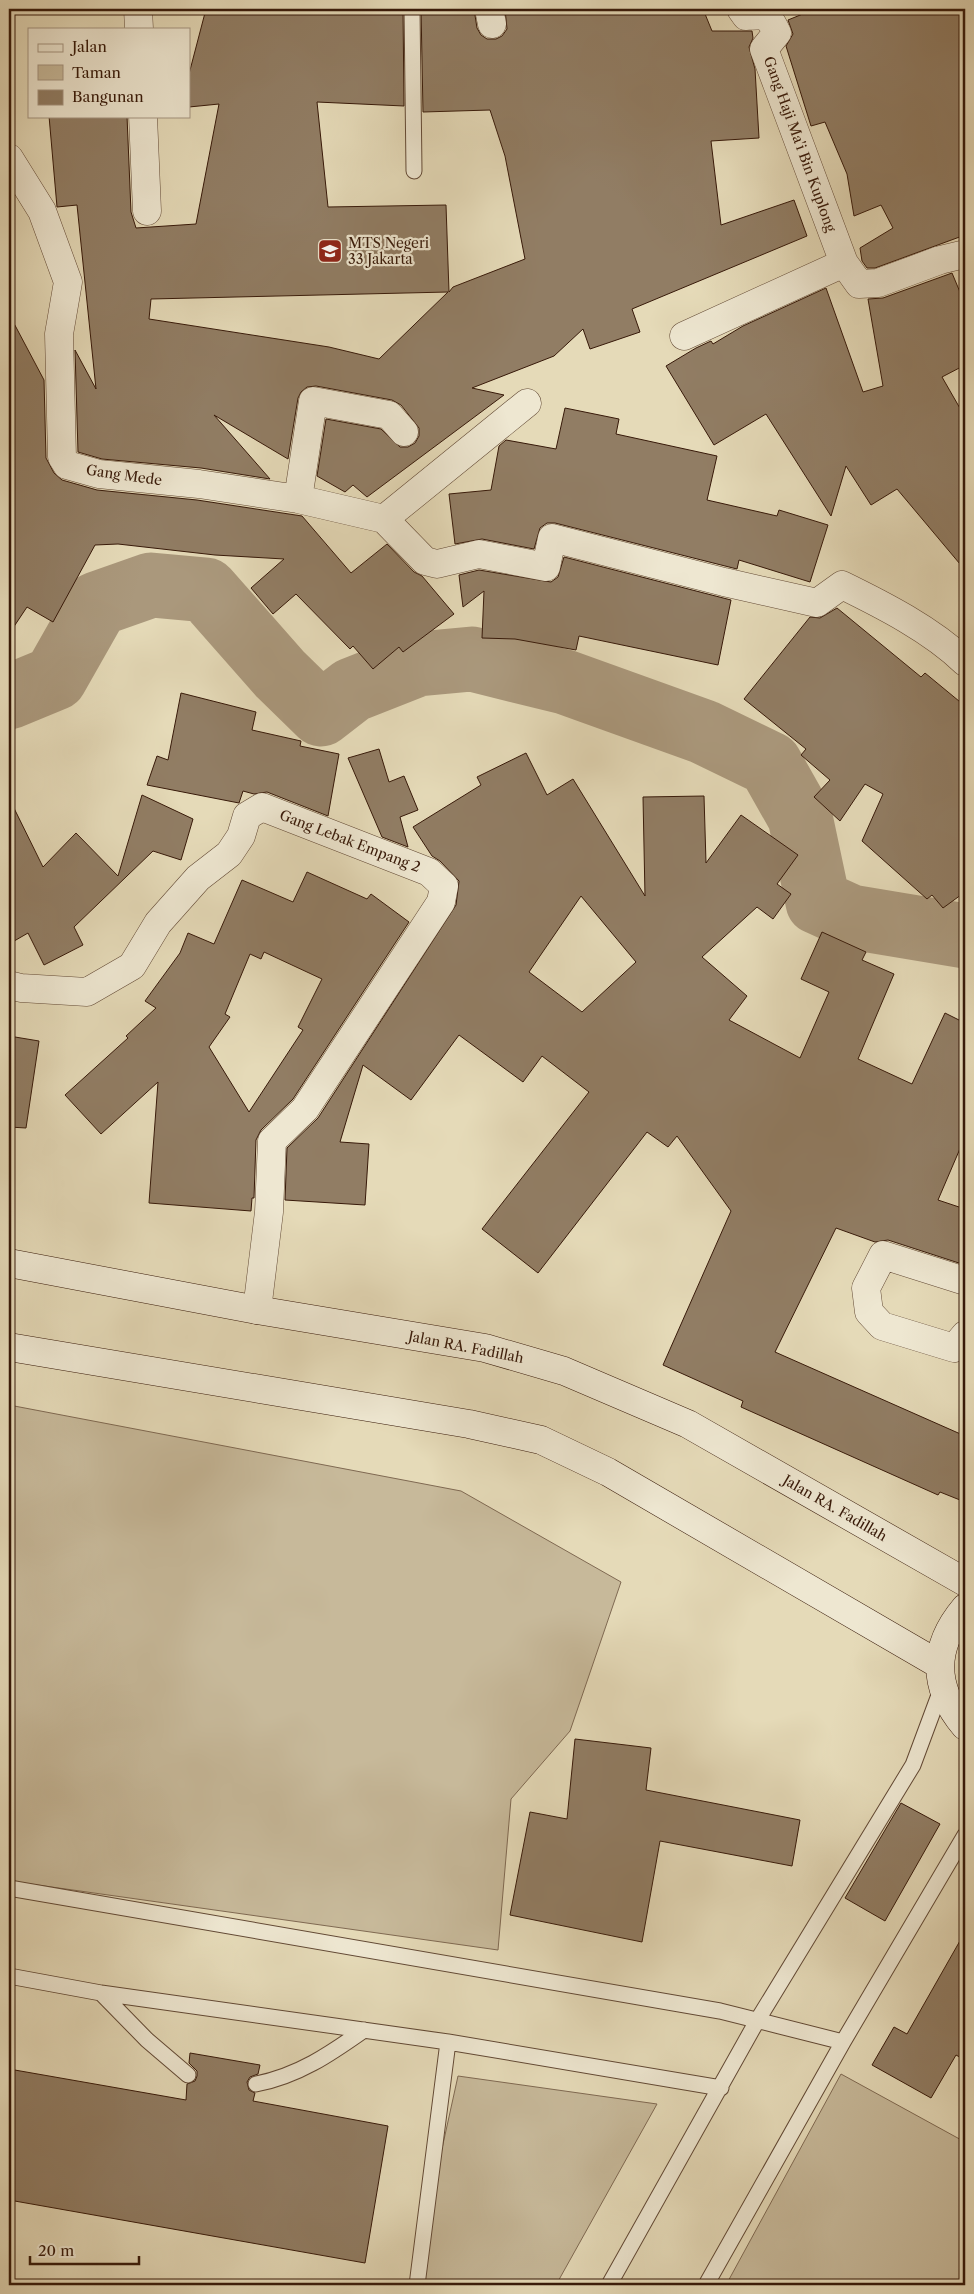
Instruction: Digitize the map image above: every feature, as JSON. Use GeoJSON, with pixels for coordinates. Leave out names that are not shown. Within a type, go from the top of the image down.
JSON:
{"type":"FeatureCollection","features":[{"type":"Feature","properties":{"kind":"street"},"geometry":{"type":"LineString","coordinates":[[138,9],[139,28]]}},
{"type":"Feature","properties":{"kind":"street","name":"Gang Haji Ma'i Bin Kuplong"},"geometry":{"type":"LineString","coordinates":[[760,11],[771,20],[777,33],[764,48],[844,264],[859,284],[878,283],[940,260],[963,260]]}},
{"type":"Feature","properties":{"kind":"street"},"geometry":{"type":"LineString","coordinates":[[143,118],[147,211]]}},
{"type":"Feature","properties":{"kind":"street","name":"Gang Mede"},"geometry":{"type":"LineString","coordinates":[[9,158],[42,211],[68,282],[60,334],[63,461],[67,465],[98,474],[199,484],[298,499],[384,519]]}},
{"type":"Feature","properties":{"kind":"street"},"geometry":{"type":"LineString","coordinates":[[684,336],[844,264]]}},
{"type":"Feature","properties":{"kind":"street"},"geometry":{"type":"LineString","coordinates":[[298,499],[313,401],[389,415],[404,432]]}},
{"type":"Feature","properties":{"kind":"street"},"geometry":{"type":"LineString","coordinates":[[527,403],[384,519],[425,561],[437,564],[479,554],[546,567],[552,538],[724,582],[817,603],[842,585],[878,602],[946,646],[965,662]]}},
{"type":"Feature","properties":{"kind":"street","name":"Gang Lebak Empang 2"},"geometry":{"type":"LineString","coordinates":[[9,985],[21,988],[87,992],[132,966],[158,923],[198,878],[229,854],[241,836],[247,816],[262,808],[430,872],[444,886],[441,902],[305,1108],[272,1141],[269,1212],[257,1310]]}},
{"type":"Feature","properties":{"kind":"street"},"geometry":{"type":"LineString","coordinates":[[965,1281],[883,1255],[866,1288],[869,1312],[882,1326],[954,1348],[965,1335]]}},
{"type":"Feature","properties":{"kind":"street","name":"Jalan RA. Fadillah"},"geometry":{"type":"LineString","coordinates":[[9,1263],[257,1310],[485,1348],[564,1371],[688,1424],[965,1582]]}},
{"type":"Feature","properties":{"kind":"street"},"geometry":{"type":"LineString","coordinates":[[9,1347],[469,1424],[541,1440],[608,1472],[941,1676]]}},
{"type":"Feature","properties":{"kind":"street"},"geometry":{"type":"LineString","coordinates":[[965,1608],[953,1623],[944,1643],[941,1676],[951,1708],[965,1726]]}},
{"type":"Feature","properties":{"kind":"lane"},"geometry":{"type":"LineString","coordinates":[[412,9],[414,171]]}},
{"type":"Feature","properties":{"kind":"lane"},"geometry":{"type":"LineString","coordinates":[[609,2285],[757,2021],[913,1765],[941,1676]]}},
{"type":"Feature","properties":{"kind":"lane"},"geometry":{"type":"LineString","coordinates":[[706,2285],[844,2042],[965,1835]]}},
{"type":"Feature","properties":{"kind":"lane"},"geometry":{"type":"LineString","coordinates":[[9,1888],[720,2011],[844,2042]]}},
{"type":"Feature","properties":{"kind":"lane"},"geometry":{"type":"LineString","coordinates":[[9,1976],[101,1993],[448,2042],[721,2088]]}},
{"type":"Feature","properties":{"kind":"lane"},"geometry":{"type":"LineString","coordinates":[[101,1993],[147,2040],[188,2075]]}},
{"type":"Feature","properties":{"kind":"lane"},"geometry":{"type":"LineString","coordinates":[[256,2084],[291,2075],[309,2067],[364,2030]]}},
{"type":"Feature","properties":{"kind":"lane"},"geometry":{"type":"LineString","coordinates":[[417,2285],[448,2042]]}},
{"type":"Feature","properties":{"kind":"green space"},"geometry":{"type":"Polygon","coordinates":[[[9,1405],[461,1491],[621,1582],[570,1731],[511,1799],[498,1950],[9,1881],[9,1405]]]}},
{"type":"Feature","properties":{"kind":"green space"},"geometry":{"type":"Polygon","coordinates":[[[841,2074],[965,2142],[965,2285],[726,2285],[841,2074]]]}},
{"type":"Feature","properties":{"kind":"green space"},"geometry":{"type":"Polygon","coordinates":[[[458,2076],[657,2104],[556,2285],[412,2285],[458,2076]]]}},
{"type":"Feature","properties":{"kind":"building"},"geometry":{"type":"Polygon","coordinates":[[[206,9],[403,9],[404,106],[317,102],[328,207],[446,205],[449,292],[453,287],[525,259],[505,156],[490,110],[423,112],[421,9],[474,9],[477,28],[481,35],[487,39],[496,39],[502,36],[507,29],[505,9],[703,9],[712,31],[752,31],[753,38],[749,47],[755,69],[759,138],[711,141],[721,225],[794,200],[807,236],[632,309],[640,332],[590,349],[583,329],[554,356],[472,388],[504,395],[367,497],[353,485],[345,492],[317,476],[326,419],[381,429],[400,447],[408,447],[415,443],[419,436],[419,428],[401,405],[392,400],[316,386],[307,387],[298,398],[288,459],[214,415],[270,479],[201,468],[102,459],[78,452],[75,350],[96,389],[77,205],[57,207],[49,118],[127,118],[131,212],[136,228],[196,224],[219,104],[190,107],[190,70],[206,9]],[[448,292],[151,299],[149,319],[329,347],[379,359],[448,292]]]}},
{"type":"Feature","properties":{"kind":"building"},"geometry":{"type":"Polygon","coordinates":[[[815,9],[965,9],[965,235],[875,268],[867,268],[862,261],[860,248],[893,228],[881,205],[854,216],[847,174],[825,122],[811,126],[786,46],[793,34],[788,20],[815,9]]]}},
{"type":"Feature","properties":{"kind":"building"},"geometry":{"type":"Polygon","coordinates":[[[952,273],[965,304],[965,365],[942,377],[965,417],[965,570],[897,489],[871,505],[846,466],[831,516],[766,414],[714,445],[666,366],[696,348],[711,341],[713,344],[743,326],[826,288],[863,392],[883,386],[868,299],[883,298],[952,273]]]}},
{"type":"Feature","properties":{"kind":"building"},"geometry":{"type":"Polygon","coordinates":[[[9,314],[44,380],[46,458],[54,473],[62,480],[97,490],[197,500],[302,516],[351,573],[387,544],[414,572],[422,576],[454,614],[403,652],[399,647],[373,669],[353,646],[350,649],[296,594],[273,614],[251,588],[284,559],[215,555],[118,544],[95,545],[53,622],[27,607],[9,634],[9,314]]]}},
{"type":"Feature","properties":{"kind":"building"},"geometry":{"type":"Polygon","coordinates":[[[565,408],[619,419],[616,434],[717,456],[707,500],[777,516],[779,510],[828,525],[810,582],[739,560],[737,569],[555,523],[547,523],[540,528],[534,549],[482,539],[455,544],[449,494],[491,490],[499,446],[506,440],[556,449],[565,408]]]}},
{"type":"Feature","properties":{"kind":"building"},"geometry":{"type":"Polygon","coordinates":[[[564,557],[731,600],[718,665],[579,636],[576,650],[515,639],[482,638],[484,591],[463,607],[459,575],[479,570],[551,582],[558,577],[564,557]]]}},
{"type":"Feature","properties":{"kind":"building"},"geometry":{"type":"Polygon","coordinates":[[[837,608],[921,677],[925,673],[965,706],[965,892],[943,908],[932,895],[927,899],[862,841],[883,794],[865,784],[840,821],[814,797],[830,780],[801,755],[806,749],[744,699],[810,617],[820,618],[837,608]]]}},
{"type":"Feature","properties":{"kind":"building"},"geometry":{"type":"Polygon","coordinates":[[[181,693],[256,712],[252,730],[301,741],[300,746],[339,754],[328,816],[267,792],[254,794],[243,791],[239,803],[147,785],[157,756],[168,760],[181,693]]]}},
{"type":"Feature","properties":{"kind":"building"},"geometry":{"type":"Polygon","coordinates":[[[379,749],[389,782],[404,776],[418,810],[400,817],[408,847],[382,837],[348,758],[379,749]]]}},
{"type":"Feature","properties":{"kind":"building"},"geometry":{"type":"Polygon","coordinates":[[[526,753],[547,795],[573,779],[645,896],[643,797],[704,796],[706,863],[741,815],[798,855],[777,884],[791,894],[773,919],[757,907],[702,957],[747,996],[729,1020],[800,1058],[829,992],[801,979],[822,932],[866,952],[862,960],[894,974],[858,1059],[912,1084],[945,1013],[965,1023],[965,1137],[938,1200],[965,1209],[965,1265],[888,1240],[875,1242],[836,1228],[775,1352],[965,1436],[965,1502],[940,1492],[938,1495],[741,1407],[743,1401],[663,1365],[731,1211],[677,1136],[668,1147],[647,1132],[538,1273],[482,1229],[589,1092],[542,1056],[523,1082],[459,1035],[411,1100],[363,1065],[340,1142],[369,1144],[365,1205],[285,1200],[287,1148],[318,1118],[456,905],[459,881],[440,861],[432,856],[413,827],[481,785],[477,777],[526,753]],[[581,896],[529,972],[582,1012],[636,962],[581,896]]]}},
{"type":"Feature","properties":{"kind":"building"},"geometry":{"type":"Polygon","coordinates":[[[142,795],[193,819],[181,860],[153,851],[74,927],[83,945],[44,965],[28,933],[9,944],[9,798],[43,867],[76,833],[118,876],[142,795]]]}},
{"type":"Feature","properties":{"kind":"building"},"geometry":{"type":"Polygon","coordinates":[[[307,872],[367,899],[371,894],[409,922],[293,1099],[261,1130],[256,1140],[254,1198],[252,1198],[251,1211],[149,1203],[158,1082],[101,1134],[65,1095],[128,1038],[126,1036],[156,1008],[145,1001],[180,953],[188,933],[214,944],[242,880],[293,902],[307,872]],[[264,952],[261,959],[250,954],[225,1014],[230,1017],[209,1047],[249,1112],[303,1030],[298,1027],[322,979],[264,952]]]}},
{"type":"Feature","properties":{"kind":"building"},"geometry":{"type":"Polygon","coordinates":[[[9,1036],[39,1041],[26,1128],[9,1127],[9,1036]]]}},
{"type":"Feature","properties":{"kind":"building"},"geometry":{"type":"Polygon","coordinates":[[[575,1739],[651,1748],[646,1790],[800,1820],[792,1866],[660,1841],[642,1942],[510,1915],[530,1812],[567,1819],[575,1739]]]}},
{"type":"Feature","properties":{"kind":"building"},"geometry":{"type":"Polygon","coordinates":[[[901,1803],[940,1824],[885,1921],[845,1898],[901,1803]]]}},
{"type":"Feature","properties":{"kind":"building"},"geometry":{"type":"Polygon","coordinates":[[[965,1932],[965,2060],[956,2055],[931,2098],[872,2065],[894,2027],[907,2034],[965,1932]]]}},
{"type":"Feature","properties":{"kind":"building"},"geometry":{"type":"Polygon","coordinates":[[[190,2053],[260,2065],[258,2074],[250,2077],[247,2082],[249,2090],[255,2093],[253,2101],[388,2126],[365,2263],[9,2200],[9,2069],[186,2100],[187,2084],[195,2081],[197,2076],[197,2071],[189,2063],[190,2053]]]}},
{"type":"Feature","properties":{"kind":"waterway"},"geometry":{"type":"LineString","coordinates":[[9,697],[55,678],[97,604],[151,585],[206,590],[280,674],[321,714],[352,690],[418,664],[472,659],[565,682],[704,732],[770,764],[800,817],[818,902],[851,917],[965,936]]}},
{"type":"Feature","properties":{"kind":"place","name":"MTS Negeri 33 Jakarta"},"geometry":{"type":"Point","coordinates":[330,251]}}]}
